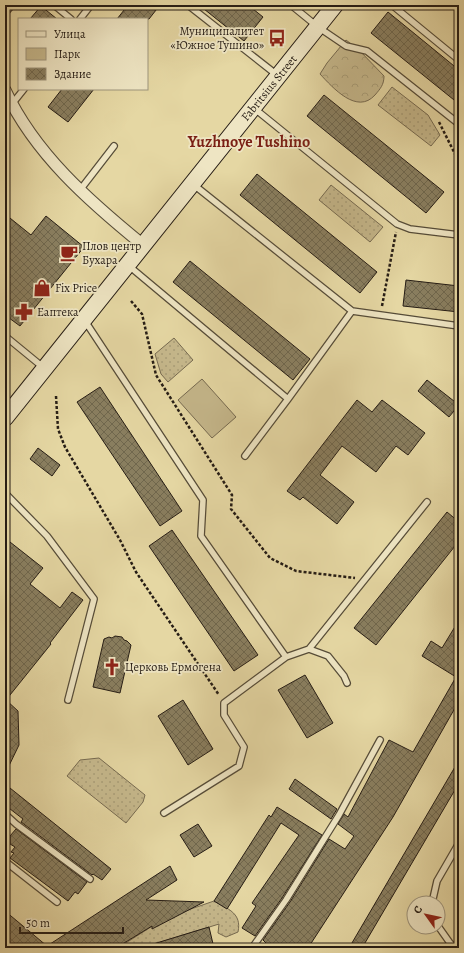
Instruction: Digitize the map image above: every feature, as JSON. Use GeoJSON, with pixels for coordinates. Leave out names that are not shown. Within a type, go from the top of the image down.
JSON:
{"type":"FeatureCollection","features":[{"type":"Feature","properties":{"kind":"main road","name":"Fabritsius Street"},"geometry":{"type":"LineString","coordinates":[[5,418],[335,5]]}},
{"type":"Feature","properties":{"kind":"street"},"geometry":{"type":"LineString","coordinates":[[5,90],[8,104],[54,164],[79,190],[143,245]]}},
{"type":"Feature","properties":{"kind":"lane"},"geometry":{"type":"LineString","coordinates":[[5,13],[12,5]]}},
{"type":"Feature","properties":{"kind":"lane"},"geometry":{"type":"LineString","coordinates":[[54,5],[70,18]]}},
{"type":"Feature","properties":{"kind":"lane"},"geometry":{"type":"LineString","coordinates":[[81,18],[91,5]]}},
{"type":"Feature","properties":{"kind":"lane"},"geometry":{"type":"LineString","coordinates":[[188,5],[278,76]]}},
{"type":"Feature","properties":{"kind":"lane"},"geometry":{"type":"LineString","coordinates":[[290,5],[318,27],[346,46],[367,51],[459,124]]}},
{"type":"Feature","properties":{"kind":"lane"},"geometry":{"type":"LineString","coordinates":[[392,5],[459,60]]}},
{"type":"Feature","properties":{"kind":"lane"},"geometry":{"type":"LineString","coordinates":[[8,104],[23,90]]}},
{"type":"Feature","properties":{"kind":"lane"},"geometry":{"type":"LineString","coordinates":[[253,107],[397,224],[410,229],[459,235]]}},
{"type":"Feature","properties":{"kind":"lane"},"geometry":{"type":"LineString","coordinates":[[79,190],[114,146]]}},
{"type":"Feature","properties":{"kind":"lane"},"geometry":{"type":"LineString","coordinates":[[192,183],[352,311],[459,326]]}},
{"type":"Feature","properties":{"kind":"lane"},"geometry":{"type":"LineString","coordinates":[[127,264],[288,399]]}},
{"type":"Feature","properties":{"kind":"lane"},"geometry":{"type":"LineString","coordinates":[[245,456],[352,311]]}},
{"type":"Feature","properties":{"kind":"lane"},"geometry":{"type":"LineString","coordinates":[[84,319],[203,500],[201,536],[286,657]]}},
{"type":"Feature","properties":{"kind":"lane"},"geometry":{"type":"LineString","coordinates":[[5,336],[44,368]]}},
{"type":"Feature","properties":{"kind":"lane"},"geometry":{"type":"LineString","coordinates":[[5,493],[47,536],[94,599],[68,700]]}},
{"type":"Feature","properties":{"kind":"lane"},"geometry":{"type":"LineString","coordinates":[[309,650],[427,502]]}},
{"type":"Feature","properties":{"kind":"lane"},"geometry":{"type":"LineString","coordinates":[[164,813],[239,766],[244,747],[224,715],[224,703],[286,657],[309,650],[328,656],[347,682]]}},
{"type":"Feature","properties":{"kind":"lane"},"geometry":{"type":"LineString","coordinates":[[252,948],[286,900],[330,828],[380,740]]}},
{"type":"Feature","properties":{"kind":"lane"},"geometry":{"type":"LineString","coordinates":[[6,814],[16,824],[90,879]]}},
{"type":"Feature","properties":{"kind":"lane"},"geometry":{"type":"LineString","coordinates":[[6,814],[6,862],[57,902]]}},
{"type":"Feature","properties":{"kind":"lane"},"geometry":{"type":"LineString","coordinates":[[434,895],[437,882],[459,843]]}},
{"type":"Feature","properties":{"kind":"lane"},"geometry":{"type":"LineString","coordinates":[[444,935],[456,948]]}},
{"type":"Feature","properties":{"kind":"path"},"geometry":{"type":"LineString","coordinates":[[439,108],[439,121],[459,162]]}},
{"type":"Feature","properties":{"kind":"path"},"geometry":{"type":"LineString","coordinates":[[380,315],[397,224]]}},
{"type":"Feature","properties":{"kind":"path"},"geometry":{"type":"LineString","coordinates":[[131,301],[142,314],[156,375],[232,495],[231,509],[270,558],[296,571],[365,579]]}},
{"type":"Feature","properties":{"kind":"path"},"geometry":{"type":"LineString","coordinates":[[56,396],[58,429],[65,447],[120,540],[136,572],[224,703]]}},
{"type":"Feature","properties":{"kind":"green space"},"geometry":{"type":"Polygon","coordinates":[[[346,40],[359,50],[384,76],[380,89],[368,100],[361,102],[353,101],[338,92],[320,74],[346,40]]]}},
{"type":"Feature","properties":{"kind":"green space"},"geometry":{"type":"Polygon","coordinates":[[[392,87],[428,115],[440,135],[431,146],[378,105],[392,87]]]}},
{"type":"Feature","properties":{"kind":"green space"},"geometry":{"type":"Polygon","coordinates":[[[331,185],[383,227],[370,242],[319,200],[331,185]]]}},
{"type":"Feature","properties":{"kind":"green space"},"geometry":{"type":"Polygon","coordinates":[[[174,338],[193,360],[168,382],[161,374],[155,354],[174,338]]]}},
{"type":"Feature","properties":{"kind":"green space"},"geometry":{"type":"Polygon","coordinates":[[[202,379],[236,417],[212,438],[178,400],[202,379]]]}},
{"type":"Feature","properties":{"kind":"green space"},"geometry":{"type":"Polygon","coordinates":[[[99,758],[145,795],[143,802],[126,823],[67,776],[80,760],[99,758]]]}},
{"type":"Feature","properties":{"kind":"green space"},"geometry":{"type":"Polygon","coordinates":[[[214,901],[233,912],[238,920],[238,932],[226,937],[218,933],[219,924],[151,945],[150,948],[118,948],[165,918],[214,901]]]}},
{"type":"Feature","properties":{"kind":"building"},"geometry":{"type":"Polygon","coordinates":[[[128,5],[160,5],[149,19],[118,18],[128,5]]]}},
{"type":"Feature","properties":{"kind":"building"},"geometry":{"type":"Polygon","coordinates":[[[199,5],[248,5],[263,17],[244,41],[199,5]]]}},
{"type":"Feature","properties":{"kind":"building"},"geometry":{"type":"Polygon","coordinates":[[[41,6],[56,18],[31,18],[41,6]]]}},
{"type":"Feature","properties":{"kind":"building"},"geometry":{"type":"Polygon","coordinates":[[[388,12],[459,70],[459,104],[371,33],[388,12]]]}},
{"type":"Feature","properties":{"kind":"building"},"geometry":{"type":"Polygon","coordinates":[[[61,90],[93,90],[68,122],[48,107],[61,90]]]}},
{"type":"Feature","properties":{"kind":"building"},"geometry":{"type":"Polygon","coordinates":[[[324,95],[444,192],[426,213],[307,116],[324,95]]]}},
{"type":"Feature","properties":{"kind":"building"},"geometry":{"type":"Polygon","coordinates":[[[257,174],[377,272],[360,293],[240,195],[257,174]]]}},
{"type":"Feature","properties":{"kind":"building"},"geometry":{"type":"Polygon","coordinates":[[[5,214],[31,235],[46,216],[84,247],[20,326],[5,315],[5,264],[9,259],[5,255],[5,214]]]}},
{"type":"Feature","properties":{"kind":"building"},"geometry":{"type":"Polygon","coordinates":[[[190,261],[310,359],[293,380],[173,282],[190,261]]]}},
{"type":"Feature","properties":{"kind":"building"},"geometry":{"type":"Polygon","coordinates":[[[406,280],[459,286],[459,312],[403,306],[406,280]]]}},
{"type":"Feature","properties":{"kind":"building"},"geometry":{"type":"Polygon","coordinates":[[[427,380],[459,405],[449,417],[418,391],[427,380]]]}},
{"type":"Feature","properties":{"kind":"building"},"geometry":{"type":"Polygon","coordinates":[[[100,387],[182,511],[160,526],[77,402],[100,387]]]}},
{"type":"Feature","properties":{"kind":"building"},"geometry":{"type":"Polygon","coordinates":[[[357,400],[372,412],[382,400],[425,433],[408,455],[396,446],[376,472],[342,446],[320,475],[354,502],[337,524],[303,497],[300,500],[287,491],[357,400]]]}},
{"type":"Feature","properties":{"kind":"building"},"geometry":{"type":"Polygon","coordinates":[[[38,448],[60,465],[52,476],[30,459],[38,448]]]}},
{"type":"Feature","properties":{"kind":"building"},"geometry":{"type":"Polygon","coordinates":[[[447,512],[459,522],[459,541],[376,645],[354,628],[447,512]]]}},
{"type":"Feature","properties":{"kind":"building"},"geometry":{"type":"Polygon","coordinates":[[[172,530],[258,655],[234,671],[149,546],[172,530]]]}},
{"type":"Feature","properties":{"kind":"building"},"geometry":{"type":"Polygon","coordinates":[[[10,542],[43,568],[30,584],[60,608],[72,592],[83,600],[50,643],[51,644],[6,700],[18,711],[19,745],[5,774],[5,549],[10,542]]]}},
{"type":"Feature","properties":{"kind":"building"},"geometry":{"type":"Polygon","coordinates":[[[459,620],[459,701],[393,817],[308,948],[263,948],[266,943],[263,940],[290,902],[329,839],[345,849],[354,836],[338,824],[344,814],[348,817],[389,740],[413,752],[456,677],[422,656],[431,641],[442,648],[459,620]]]}},
{"type":"Feature","properties":{"kind":"building","name":"Церковь Ермогена"},"geometry":{"type":"Polygon","coordinates":[[[115,636],[122,637],[131,645],[120,693],[93,687],[104,639],[115,636]]]}},
{"type":"Feature","properties":{"kind":"building"},"geometry":{"type":"Polygon","coordinates":[[[305,675],[333,723],[307,738],[278,690],[305,675]]]}},
{"type":"Feature","properties":{"kind":"building"},"geometry":{"type":"Polygon","coordinates":[[[183,700],[213,749],[188,765],[158,716],[183,700]]]}},
{"type":"Feature","properties":{"kind":"building"},"geometry":{"type":"Polygon","coordinates":[[[459,760],[459,783],[362,948],[349,948],[459,760]]]}},
{"type":"Feature","properties":{"kind":"building"},"geometry":{"type":"Polygon","coordinates":[[[295,779],[337,809],[331,819],[289,789],[295,779]]]}},
{"type":"Feature","properties":{"kind":"building"},"geometry":{"type":"Polygon","coordinates":[[[5,784],[111,869],[102,880],[93,874],[92,875],[21,822],[23,819],[5,805],[5,784]]]}},
{"type":"Feature","properties":{"kind":"building"},"geometry":{"type":"Polygon","coordinates":[[[277,807],[322,835],[282,898],[255,936],[242,928],[256,906],[252,903],[299,835],[281,823],[227,909],[214,901],[269,815],[271,817],[277,807]]]}},
{"type":"Feature","properties":{"kind":"building"},"geometry":{"type":"Polygon","coordinates":[[[198,824],[212,846],[194,857],[180,835],[198,824]]]}},
{"type":"Feature","properties":{"kind":"building"},"geometry":{"type":"Polygon","coordinates":[[[16,829],[87,882],[78,894],[75,892],[68,901],[10,858],[14,853],[11,852],[15,847],[10,844],[10,836],[16,829]]]}},
{"type":"Feature","properties":{"kind":"building"},"geometry":{"type":"Polygon","coordinates":[[[170,866],[177,880],[146,900],[204,902],[152,929],[152,926],[116,948],[14,948],[5,941],[5,911],[47,946],[170,866]]]}},
{"type":"Feature","properties":{"kind":"building"},"geometry":{"type":"Polygon","coordinates":[[[209,927],[214,948],[151,948],[150,945],[209,927]]]}},
{"type":"Feature","properties":{"kind":"place","name":"Муниципалитет «Южное Тушино»"},"geometry":{"type":"Point","coordinates":[277,38]}},
{"type":"Feature","properties":{"kind":"place","name":"Плов центр Бухара"},"geometry":{"type":"Point","coordinates":[69,253]}},
{"type":"Feature","properties":{"kind":"place","name":"Fix Price"},"geometry":{"type":"Point","coordinates":[42,288]}},
{"type":"Feature","properties":{"kind":"place","name":"Еаптека"},"geometry":{"type":"Point","coordinates":[24,312]}},
{"type":"Feature","properties":{"kind":"place","name":"Церковь Ермогена"},"geometry":{"type":"Point","coordinates":[112,667]}},
{"type":"Feature","properties":{"kind":"district","name":"Yuzhnoye Tushino"},"geometry":{"type":"Point","coordinates":[249,141]}}]}
